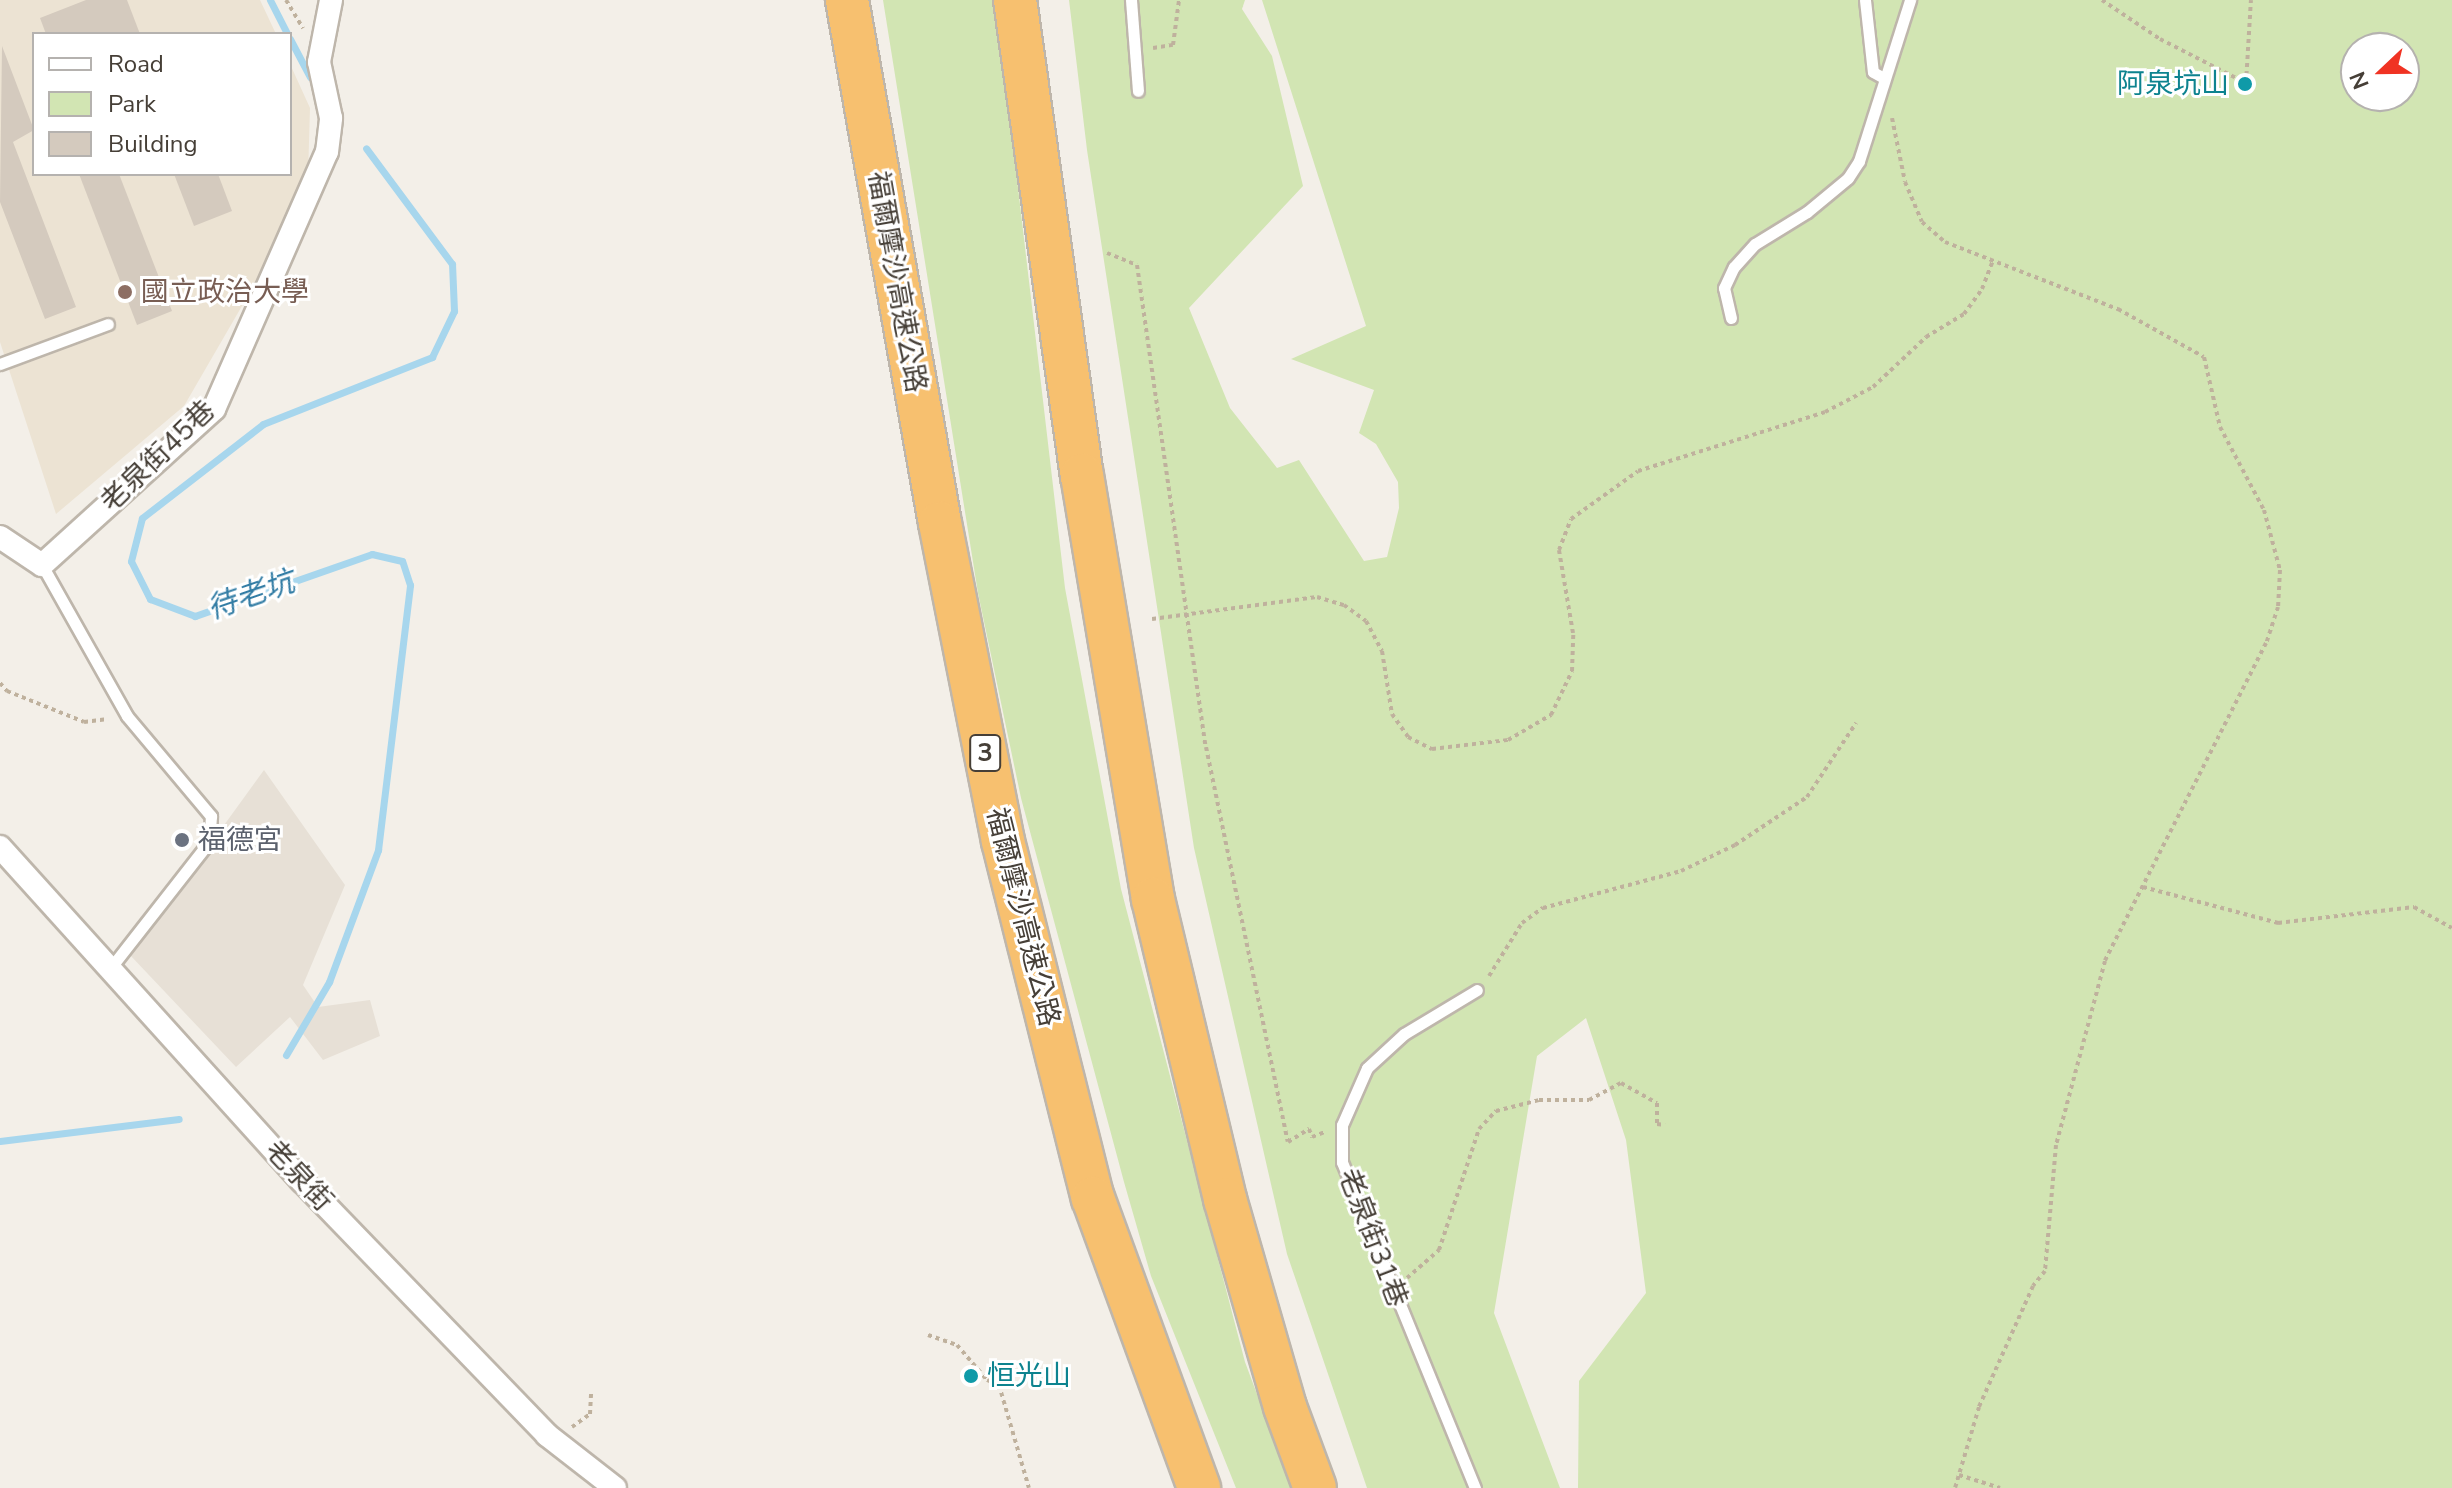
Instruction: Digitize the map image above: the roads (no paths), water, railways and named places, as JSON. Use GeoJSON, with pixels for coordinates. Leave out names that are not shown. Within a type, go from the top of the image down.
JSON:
{"type":"FeatureCollection","features":[{"type":"Feature","properties":{"kind":"highway","name":"福爾摩沙高速公路"},"geometry":{"type":"LineString","coordinates":[[847,0],[940,523],[1003,841],[1093,1198],[1199,1488]]}},
{"type":"Feature","properties":{"kind":"highway"},"geometry":{"type":"LineString","coordinates":[[1015,0],[1082,475],[1153,899],[1225,1199],[1285,1407],[1315,1488]]}},
{"type":"Feature","properties":{"kind":"street","name":"老泉街45巷"},"geometry":{"type":"LineString","coordinates":[[42,565],[214,409],[327,152],[331,118],[319,62],[331,0]]}},
{"type":"Feature","properties":{"kind":"street"},"geometry":{"type":"LineString","coordinates":[[0,537],[42,565]]}},
{"type":"Feature","properties":{"kind":"street","name":"老泉街"},"geometry":{"type":"LineString","coordinates":[[0,847],[112,966],[302,1181],[560,1446],[615,1488]]}},
{"type":"Feature","properties":{"kind":"lane"},"geometry":{"type":"LineString","coordinates":[[1131,0],[1138,91]]}},
{"type":"Feature","properties":{"kind":"lane"},"geometry":{"type":"LineString","coordinates":[[1865,0],[1873,72],[1884,78]]}},
{"type":"Feature","properties":{"kind":"lane"},"geometry":{"type":"LineString","coordinates":[[1731,318],[1724,288],[1734,267],[1755,244],[1807,212],[1848,178],[1859,161],[1910,0]]}},
{"type":"Feature","properties":{"kind":"lane"},"geometry":{"type":"LineString","coordinates":[[0,364],[108,324]]}},
{"type":"Feature","properties":{"kind":"lane"},"geometry":{"type":"LineString","coordinates":[[42,565],[127,716],[211,816],[209,842],[112,966]]}},
{"type":"Feature","properties":{"kind":"lane","name":"老泉街31巷"},"geometry":{"type":"LineString","coordinates":[[1475,1488],[1347,1179],[1342,1125],[1367,1068],[1404,1034],[1477,990]]}},
{"type":"Feature","properties":{"kind":"waterway","name":"待老坑"},"geometry":{"type":"LineString","coordinates":[[270,0],[286,32]]}},
{"type":"Feature","properties":{"kind":"waterway","name":"待老坑"},"geometry":{"type":"LineString","coordinates":[[292,43],[310,77]]}},
{"type":"Feature","properties":{"kind":"waterway","name":"待老坑"},"geometry":{"type":"LineString","coordinates":[[286,1055],[329,982],[378,850],[410,585],[402,561],[372,554],[195,616],[150,599],[131,561],[142,518],[263,424],[432,357],[454,311],[452,264],[366,148]]}},
{"type":"Feature","properties":{"kind":"waterway","name":"待老坑"},"geometry":{"type":"LineString","coordinates":[[0,1141],[179,1119]]}},
{"type":"Feature","properties":{"kind":"place","name":"阿泉坑山"},"geometry":{"type":"Point","coordinates":[2245,84]}},
{"type":"Feature","properties":{"kind":"place","name":"國立政治大學"},"geometry":{"type":"Point","coordinates":[125,292]}},
{"type":"Feature","properties":{"kind":"place","name":"福德宮"},"geometry":{"type":"Point","coordinates":[182,840]}},
{"type":"Feature","properties":{"kind":"place","name":"恒光山"},"geometry":{"type":"Point","coordinates":[971,1376]}}]}
